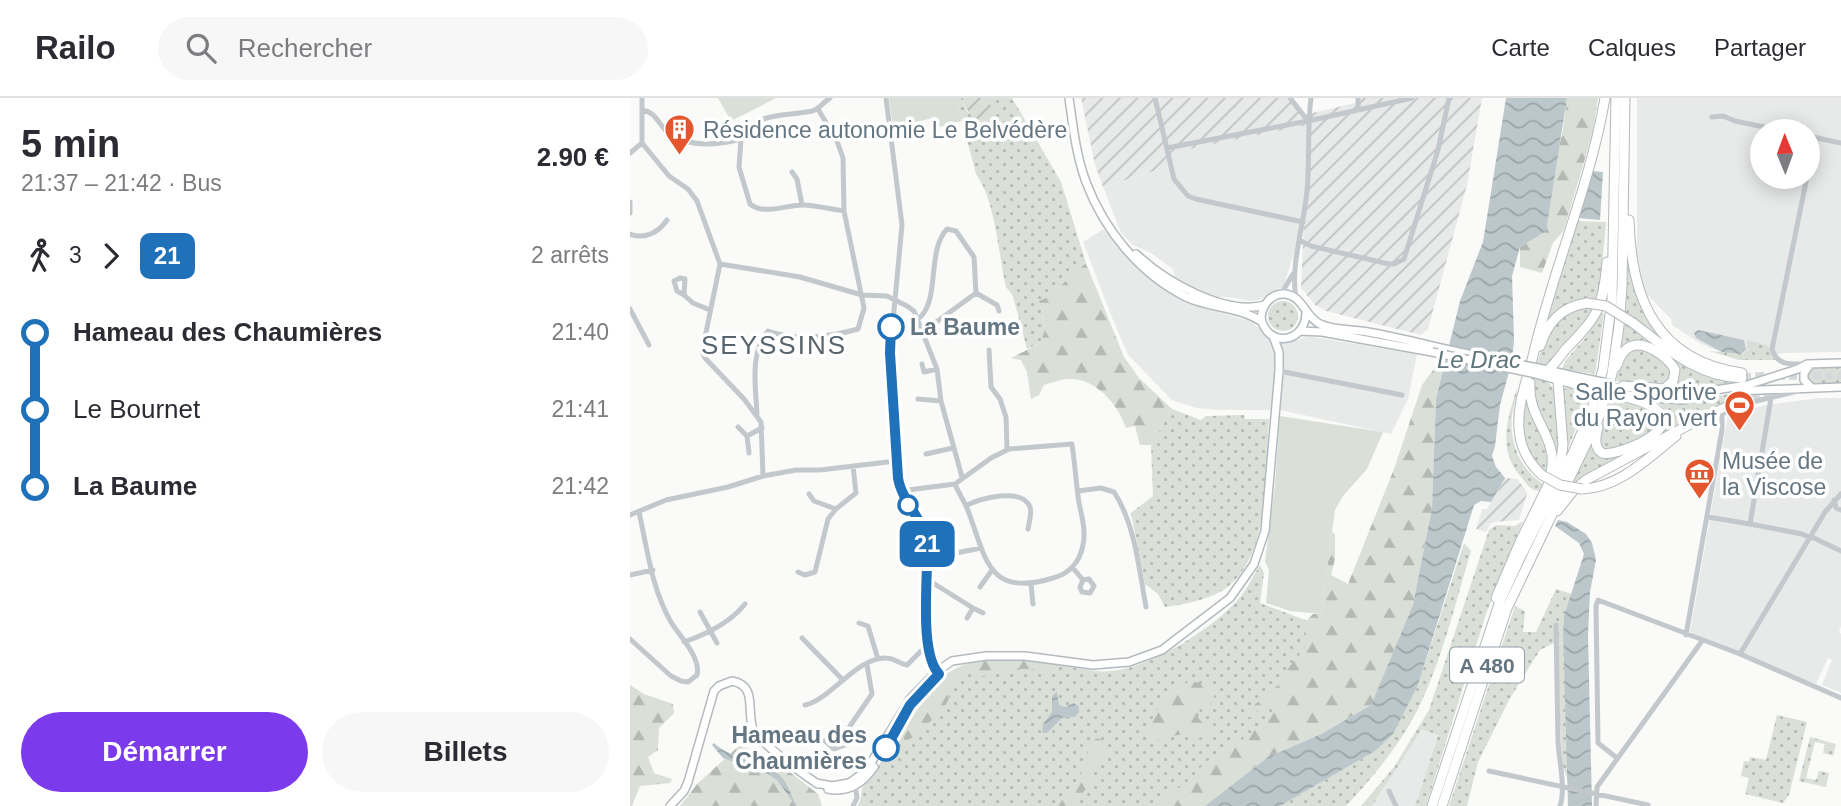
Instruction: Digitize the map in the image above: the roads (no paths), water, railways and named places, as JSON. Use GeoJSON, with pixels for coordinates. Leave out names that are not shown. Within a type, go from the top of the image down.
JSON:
{"type":"FeatureCollection","features":[{"type":"Feature","properties":{"kind":"highway"},"geometry":{"type":"LineString","coordinates":[[1605,98],[1590,163],[1539,326],[1521,403],[1521,443],[1529,460],[1542,475],[1560,485],[1582,489],[1598,488],[1619,479],[1696,421]]}},
{"type":"Feature","properties":{"kind":"highway"},"geometry":{"type":"LineString","coordinates":[[1536,526],[1552,502],[1585,426],[1603,369],[1612,299],[1616,98]]}},
{"type":"Feature","properties":{"kind":"highway"},"geometry":{"type":"LineString","coordinates":[[1612,374],[1621,300],[1625,98]]}},
{"type":"Feature","properties":{"kind":"highway"},"geometry":{"type":"LineString","coordinates":[[1552,502],[1553,453],[1531,406],[1530,382],[1538,350],[1549,324],[1567,309],[1587,303],[1606,306],[1696,367],[1714,374],[1742,376],[1708,365],[1686,353],[1667,337],[1651,318],[1640,296],[1632,267],[1628,195],[1624,181]]}},
{"type":"Feature","properties":{"kind":"highway"},"geometry":{"type":"LineString","coordinates":[[1541,371],[1587,329],[1599,309],[1606,277],[1614,204]]}},
{"type":"Feature","properties":{"kind":"highway"},"geometry":{"type":"LineString","coordinates":[[1552,502],[1556,472],[1563,450],[1558,381],[1564,378],[1582,382],[1622,391],[1657,407],[1663,419],[1659,430],[1626,449],[1606,454],[1599,450],[1596,444],[1599,417],[1612,374],[1622,354],[1629,347],[1647,347],[1662,356],[1675,370],[1673,381],[1664,389],[1622,391]]}},
{"type":"Feature","properties":{"kind":"highway"},"geometry":{"type":"LineString","coordinates":[[1602,390],[1659,394]]}},
{"type":"Feature","properties":{"kind":"highway"},"geometry":{"type":"LineString","coordinates":[[1552,502],[1587,480],[1740,400]]}},
{"type":"Feature","properties":{"kind":"highway"},"geometry":{"type":"LineString","coordinates":[[1432,806],[1494,602],[1599,417]]}},
{"type":"Feature","properties":{"kind":"highway","name":"A 480"},"geometry":{"type":"LineString","coordinates":[[1442,806],[1536,526]]}},
{"type":"Feature","properties":{"kind":"main road"},"geometry":{"type":"LineString","coordinates":[[1069,98],[1086,183],[1121,245],[1143,267],[1174,290],[1202,303],[1262,322]]}},
{"type":"Feature","properties":{"kind":"main road"},"geometry":{"type":"LineString","coordinates":[[1116,235],[1148,265],[1176,284],[1234,305],[1249,308],[1265,305]]}},
{"type":"Feature","properties":{"kind":"main road"},"geometry":{"type":"LineString","coordinates":[[670,806],[684,791],[688,782],[714,691],[727,682],[740,683],[749,694],[751,722],[758,736],[816,783],[832,786],[855,783],[870,764],[910,699],[937,673],[957,663],[972,658],[1025,656],[1093,665],[1129,663],[1162,650],[1230,598],[1254,564],[1265,531],[1279,371],[1279,352],[1273,336],[1262,322],[1261,313],[1265,305],[1274,297],[1282,295],[1296,299],[1303,305],[1306,313],[1301,331]]}},
{"type":"Feature","properties":{"kind":"main road"},"geometry":{"type":"LineString","coordinates":[[1306,313],[1324,326],[1383,335],[1433,350]]}},
{"type":"Feature","properties":{"kind":"main road"},"geometry":{"type":"LineString","coordinates":[[1279,352],[1288,338],[1301,331],[1322,332],[1541,371],[1602,390]]}},
{"type":"Feature","properties":{"kind":"main road"},"geometry":{"type":"LineString","coordinates":[[1273,336],[1288,338]]}},
{"type":"Feature","properties":{"kind":"main road"},"geometry":{"type":"LineString","coordinates":[[1659,394],[1688,394],[1747,385],[1810,363],[1841,363]]}},
{"type":"Feature","properties":{"kind":"main road"},"geometry":{"type":"LineString","coordinates":[[1809,388],[1804,373],[1810,363]]}},
{"type":"Feature","properties":{"kind":"main road"},"geometry":{"type":"LineString","coordinates":[[1541,371],[1558,381]]}},
{"type":"Feature","properties":{"kind":"main road"},"geometry":{"type":"LineString","coordinates":[[1622,391],[1682,400],[1735,391],[1841,387]]}},
{"type":"Feature","properties":{"kind":"street"},"geometry":{"type":"LineString","coordinates":[[642,98],[642,143],[669,176],[688,189],[696,201],[720,264],[702,352],[712,367],[744,398],[757,415]]}},
{"type":"Feature","properties":{"kind":"street"},"geometry":{"type":"LineString","coordinates":[[818,109],[822,102],[830,98]]}},
{"type":"Feature","properties":{"kind":"street"},"geometry":{"type":"LineString","coordinates":[[886,98],[901,209],[902,239],[890,353],[896,461],[900,491],[924,529],[927,539],[925,578],[929,648],[930,660],[937,673]]}},
{"type":"Feature","properties":{"kind":"street"},"geometry":{"type":"LineString","coordinates":[[1156,98],[1174,179],[1192,198],[1303,222]]}},
{"type":"Feature","properties":{"kind":"street"},"geometry":{"type":"LineString","coordinates":[[1290,98],[1308,121]]}},
{"type":"Feature","properties":{"kind":"street"},"geometry":{"type":"LineString","coordinates":[[1282,295],[1294,271],[1301,241],[1308,179],[1308,121],[1311,98]]}},
{"type":"Feature","properties":{"kind":"street"},"geometry":{"type":"LineString","coordinates":[[1358,98],[1358,110]]}},
{"type":"Feature","properties":{"kind":"street"},"geometry":{"type":"LineString","coordinates":[[1167,148],[1412,98]]}},
{"type":"Feature","properties":{"kind":"street"},"geometry":{"type":"LineString","coordinates":[[1301,241],[1311,246],[1389,264],[1404,259],[1438,150],[1449,98]]}},
{"type":"Feature","properties":{"kind":"street"},"geometry":{"type":"LineString","coordinates":[[818,109],[758,120],[741,139],[739,167],[750,204],[757,209],[802,205],[844,211]]}},
{"type":"Feature","properties":{"kind":"street"},"geometry":{"type":"LineString","coordinates":[[763,476],[762,428],[757,415],[754,388],[759,342],[768,331],[802,337],[859,329],[864,307],[844,211],[843,158],[837,141],[818,109]]}},
{"type":"Feature","properties":{"kind":"street"},"geometry":{"type":"LineString","coordinates":[[642,110],[652,113],[669,134],[698,144],[723,144],[741,139]]}},
{"type":"Feature","properties":{"kind":"street"},"geometry":{"type":"LineString","coordinates":[[1712,117],[1723,116],[1750,124]]}},
{"type":"Feature","properties":{"kind":"street"},"geometry":{"type":"LineString","coordinates":[[1820,139],[1841,143]]}},
{"type":"Feature","properties":{"kind":"street"},"geometry":{"type":"LineString","coordinates":[[630,153],[642,143]]}},
{"type":"Feature","properties":{"kind":"street"},"geometry":{"type":"LineString","coordinates":[[792,172],[797,179],[802,205]]}},
{"type":"Feature","properties":{"kind":"street"},"geometry":{"type":"LineString","coordinates":[[1804,189],[1772,349],[1777,359],[1783,363],[1810,363]]}},
{"type":"Feature","properties":{"kind":"street"},"geometry":{"type":"LineString","coordinates":[[630,202],[630,214]]}},
{"type":"Feature","properties":{"kind":"street"},"geometry":{"type":"LineString","coordinates":[[630,233],[638,236],[658,231],[667,220]]}},
{"type":"Feature","properties":{"kind":"street"},"geometry":{"type":"LineString","coordinates":[[918,319],[927,310],[940,239],[947,229],[956,231],[974,257],[976,293]]}},
{"type":"Feature","properties":{"kind":"street"},"geometry":{"type":"LineString","coordinates":[[720,264],[800,276],[862,295],[895,298],[908,306],[924,331],[937,369],[941,401],[962,477]]}},
{"type":"Feature","properties":{"kind":"street"},"geometry":{"type":"LineString","coordinates":[[1294,271],[1296,299]]}},
{"type":"Feature","properties":{"kind":"street"},"geometry":{"type":"LineString","coordinates":[[976,293],[997,305],[999,311]]}},
{"type":"Feature","properties":{"kind":"street"},"geometry":{"type":"LineString","coordinates":[[924,331],[976,293]]}},
{"type":"Feature","properties":{"kind":"street"},"geometry":{"type":"LineString","coordinates":[[684,295],[693,303],[710,310]]}},
{"type":"Feature","properties":{"kind":"street"},"geometry":{"type":"LineString","coordinates":[[630,309],[649,345]]}},
{"type":"Feature","properties":{"kind":"street"},"geometry":{"type":"LineString","coordinates":[[989,350],[991,387],[1000,399],[1006,417],[1007,450]]}},
{"type":"Feature","properties":{"kind":"street"},"geometry":{"type":"LineString","coordinates":[[922,364],[924,372],[937,369]]}},
{"type":"Feature","properties":{"kind":"street"},"geometry":{"type":"LineString","coordinates":[[1279,371],[1402,395]]}},
{"type":"Feature","properties":{"kind":"street"},"geometry":{"type":"LineString","coordinates":[[744,398],[754,388]]}},
{"type":"Feature","properties":{"kind":"street"},"geometry":{"type":"LineString","coordinates":[[1686,635],[1723,430],[1722,415],[1744,404],[1809,388]]}},
{"type":"Feature","properties":{"kind":"street"},"geometry":{"type":"LineString","coordinates":[[1751,524],[1771,398]]}},
{"type":"Feature","properties":{"kind":"street"},"geometry":{"type":"LineString","coordinates":[[918,399],[941,401]]}},
{"type":"Feature","properties":{"kind":"street"},"geometry":{"type":"LineString","coordinates":[[738,427],[747,436],[749,453]]}},
{"type":"Feature","properties":{"kind":"street"},"geometry":{"type":"LineString","coordinates":[[747,436],[762,428]]}},
{"type":"Feature","properties":{"kind":"street"},"geometry":{"type":"LineString","coordinates":[[900,491],[955,484],[1007,450],[1072,444],[1084,529],[1083,546],[1073,568],[1057,577],[1031,584],[1017,584],[1002,579],[992,570],[981,548],[955,484]]}},
{"type":"Feature","properties":{"kind":"street"},"geometry":{"type":"LineString","coordinates":[[926,454],[953,447]]}},
{"type":"Feature","properties":{"kind":"street"},"geometry":{"type":"LineString","coordinates":[[630,515],[666,500],[728,487],[763,476],[796,470],[896,461]]}},
{"type":"Feature","properties":{"kind":"street"},"geometry":{"type":"LineString","coordinates":[[798,572],[804,575],[815,572],[828,519],[856,493],[853,466]]}},
{"type":"Feature","properties":{"kind":"street"},"geometry":{"type":"LineString","coordinates":[[1078,491],[1101,488],[1114,492],[1121,502],[1131,534],[1146,607]]}},
{"type":"Feature","properties":{"kind":"street"},"geometry":{"type":"LineString","coordinates":[[809,494],[814,500],[836,509]]}},
{"type":"Feature","properties":{"kind":"street"},"geometry":{"type":"LineString","coordinates":[[1740,654],[1834,500],[1841,494]]}},
{"type":"Feature","properties":{"kind":"street"},"geometry":{"type":"LineString","coordinates":[[966,506],[991,496],[1018,498],[1027,502],[1031,509],[1028,529]]}},
{"type":"Feature","properties":{"kind":"street"},"geometry":{"type":"LineString","coordinates":[[1834,500],[1836,508],[1841,510]]}},
{"type":"Feature","properties":{"kind":"street"},"geometry":{"type":"LineString","coordinates":[[630,639],[671,676],[685,682],[695,678],[698,668],[670,621],[661,600],[639,512]]}},
{"type":"Feature","properties":{"kind":"street"},"geometry":{"type":"LineString","coordinates":[[1708,517],[1802,534],[1841,551]]}},
{"type":"Feature","properties":{"kind":"street"},"geometry":{"type":"LineString","coordinates":[[956,553],[981,548]]}},
{"type":"Feature","properties":{"kind":"street"},"geometry":{"type":"LineString","coordinates":[[1073,568],[1083,580]]}},
{"type":"Feature","properties":{"kind":"street"},"geometry":{"type":"LineString","coordinates":[[630,575],[653,569]]}},
{"type":"Feature","properties":{"kind":"street"},"geometry":{"type":"LineString","coordinates":[[980,587],[992,570]]}},
{"type":"Feature","properties":{"kind":"street"},"geometry":{"type":"LineString","coordinates":[[925,578],[983,612]]}},
{"type":"Feature","properties":{"kind":"street"},"geometry":{"type":"LineString","coordinates":[[1031,584],[1033,604]]}},
{"type":"Feature","properties":{"kind":"street"},"geometry":{"type":"LineString","coordinates":[[1617,758],[1598,743],[1598,600],[1740,654],[1841,698]]}},
{"type":"Feature","properties":{"kind":"street"},"geometry":{"type":"LineString","coordinates":[[684,642],[710,632],[738,613],[745,604]]}},
{"type":"Feature","properties":{"kind":"street"},"geometry":{"type":"LineString","coordinates":[[967,618],[973,608]]}},
{"type":"Feature","properties":{"kind":"street"},"geometry":{"type":"LineString","coordinates":[[700,612],[717,643]]}},
{"type":"Feature","properties":{"kind":"street"},"geometry":{"type":"LineString","coordinates":[[859,623],[867,626],[878,659]]}},
{"type":"Feature","properties":{"kind":"street"},"geometry":{"type":"LineString","coordinates":[[1556,625],[1563,788],[1560,806]]}},
{"type":"Feature","properties":{"kind":"street"},"geometry":{"type":"LineString","coordinates":[[803,638],[842,679]]}},
{"type":"Feature","properties":{"kind":"street"},"geometry":{"type":"LineString","coordinates":[[1596,806],[1594,793],[1597,787],[1702,641]]}},
{"type":"Feature","properties":{"kind":"street"},"geometry":{"type":"LineString","coordinates":[[805,705],[816,701],[842,679],[878,659],[891,659],[907,664],[920,651],[929,648]]}},
{"type":"Feature","properties":{"kind":"street"},"geometry":{"type":"LineString","coordinates":[[825,741],[834,749],[845,745],[850,726],[872,694],[867,665]]}},
{"type":"Feature","properties":{"kind":"street"},"geometry":{"type":"LineString","coordinates":[[1489,771],[1648,805]]}},
{"type":"Feature","properties":{"kind":"street"},"geometry":{"type":"LineString","coordinates":[[853,806],[857,798],[855,783]]}},
{"type":"Feature","properties":{"kind":"street"},"geometry":{"type":"LineString","coordinates":[[1389,791],[1396,806]]}},
{"type":"Feature","properties":{"kind":"water","name":"Le Drac"},"geometry":{"type":"Polygon","coordinates":[[[1506,98],[1567,98],[1546,231],[1520,247],[1512,276],[1512,361],[1500,405],[1492,456],[1496,467],[1505,478],[1491,502],[1481,501],[1474,505],[1418,685],[1393,734],[1375,751],[1280,806],[1205,806],[1268,757],[1321,734],[1371,705],[1413,605],[1432,508],[1436,399],[1460,301],[1483,242],[1506,98]]]}},
{"type":"Feature","properties":{"kind":"water"},"geometry":{"type":"Polygon","coordinates":[[[1593,171],[1603,172],[1600,220],[1578,218],[1593,171]]]}},
{"type":"Feature","properties":{"kind":"water"},"geometry":{"type":"Polygon","coordinates":[[[1698,330],[1744,340],[1746,350],[1741,354],[1722,352],[1696,338],[1694,333],[1698,330]]]}},
{"type":"Feature","properties":{"kind":"water"},"geometry":{"type":"Polygon","coordinates":[[[1558,520],[1567,522],[1586,534],[1592,543],[1596,560],[1590,592],[1588,635],[1592,806],[1568,806],[1564,616],[1584,554],[1579,543],[1555,526],[1558,520]]]}},
{"type":"Feature","properties":{"kind":"water"},"geometry":{"type":"Polygon","coordinates":[[[1057,692],[1059,705],[1065,707],[1074,703],[1079,707],[1079,712],[1075,717],[1062,718],[1047,733],[1042,733],[1043,724],[1052,712],[1052,696],[1057,692]]]}},
{"type":"Feature","properties":{"kind":"water"},"geometry":{"type":"Polygon","coordinates":[[[714,743],[780,775],[796,806],[777,780],[766,773],[723,758],[712,745],[714,743]]]}},
{"type":"Feature","properties":{"kind":"tunnel"},"geometry":{"type":"LineString","coordinates":[[1777,376],[1841,375]]}},
{"type":"Feature","properties":{"kind":"tunnel"},"geometry":{"type":"LineString","coordinates":[[1742,378],[1768,376]]}},
{"type":"Feature","properties":{"kind":"tunnel"},"geometry":{"type":"LineString","coordinates":[[1740,400],[1770,391]]}},
{"type":"Feature","properties":{"kind":"place","name":"Résidence autonomie Le Belvédère"},"geometry":{"type":"Point","coordinates":[680,157]}},
{"type":"Feature","properties":{"kind":"place","name":"La Baume"},"geometry":{"type":"Point","coordinates":[891,327]}},
{"type":"Feature","properties":{"kind":"place","name":"Salle Sportive du Rayon vert"},"geometry":{"type":"Point","coordinates":[1740,432]}},
{"type":"Feature","properties":{"kind":"place","name":"Musée de la Viscose"},"geometry":{"type":"Point","coordinates":[1699,501]}},
{"type":"Feature","properties":{"kind":"place","name":"Hameau des Chaumières"},"geometry":{"type":"Point","coordinates":[886,748]}},
{"type":"Feature","properties":{"kind":"district","name":"SEYSSINS"},"geometry":{"type":"Point","coordinates":[774,345]}}]}
